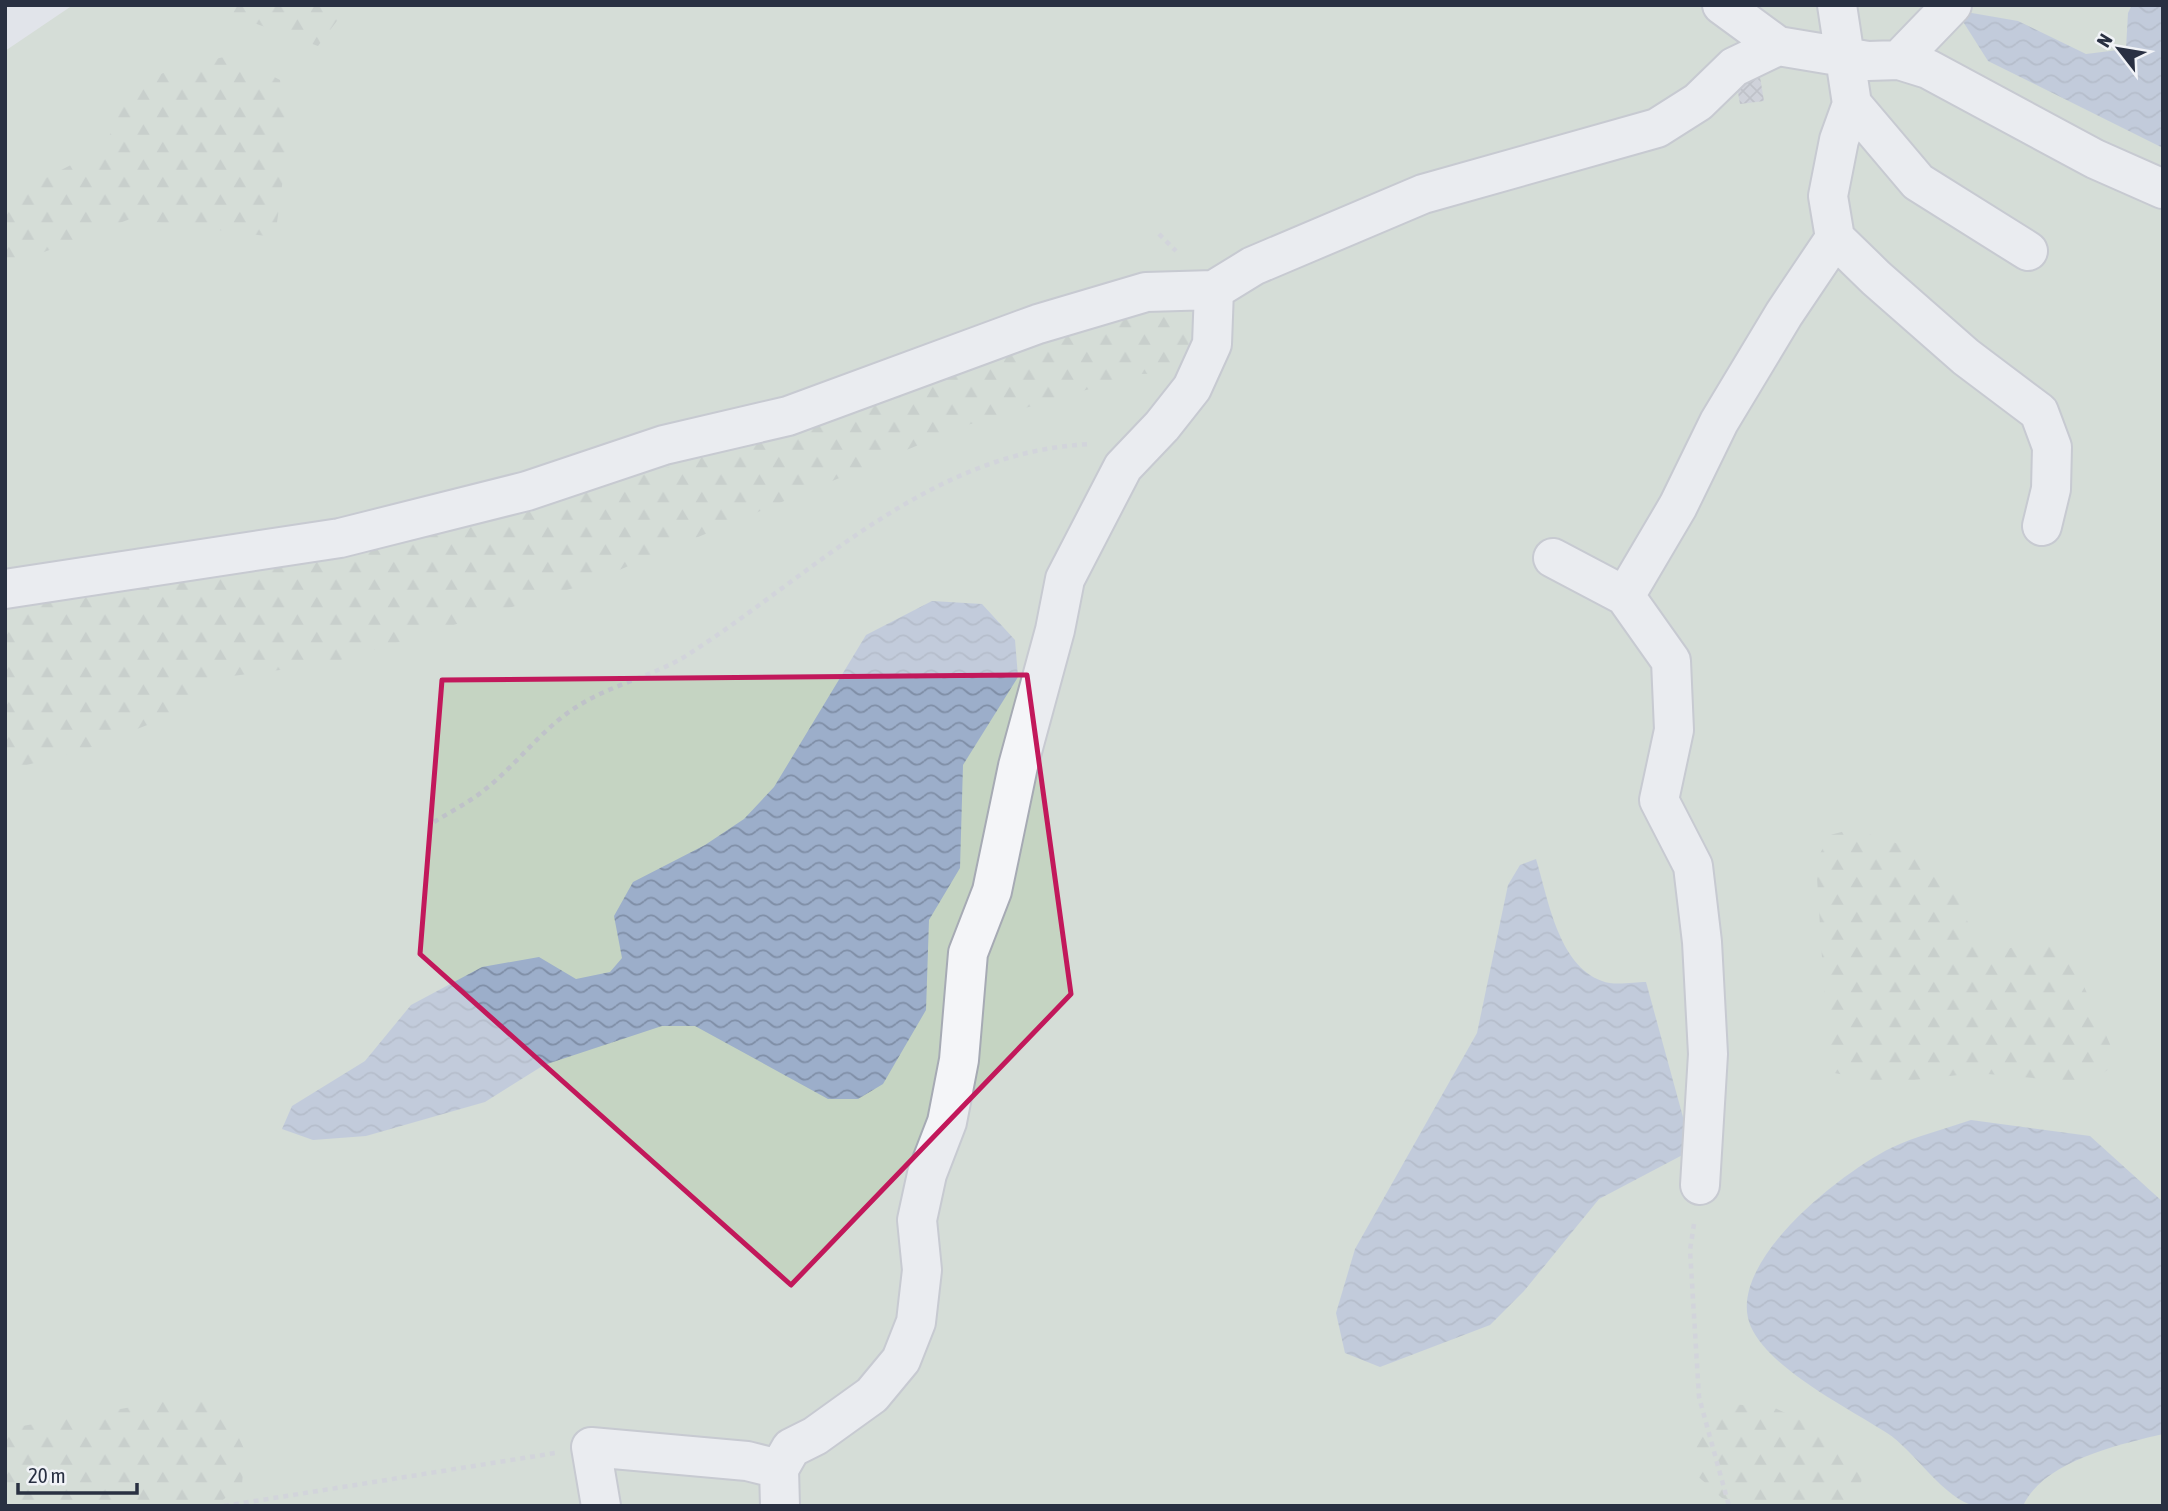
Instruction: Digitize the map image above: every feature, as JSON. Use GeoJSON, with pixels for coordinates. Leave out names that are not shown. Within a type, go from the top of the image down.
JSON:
{"type":"FeatureCollection","features":[{"type":"Feature","properties":{"kind":"lane"},"geometry":{"type":"LineString","coordinates":[[1722,5],[1778,46],[1868,61],[1899,60],[1928,69],[2095,159],[2163,189]]}},
{"type":"Feature","properties":{"kind":"lane"},"geometry":{"type":"LineString","coordinates":[[1837,5],[1852,104],[1839,140],[1828,196],[1835,238],[1956,348],[2039,412],[2052,447],[2051,489],[2042,526]]}},
{"type":"Feature","properties":{"kind":"lane"},"geometry":{"type":"LineString","coordinates":[[1899,60],[1952,5]]}},
{"type":"Feature","properties":{"kind":"lane"},"geometry":{"type":"LineString","coordinates":[[5,589],[340,538],[527,491],[664,445],[788,416],[1038,324],[1146,292],[1214,290],[1253,267],[1423,194],[1657,128],[1698,102],[1734,67],[1778,46]]}},
{"type":"Feature","properties":{"kind":"lane"},"geometry":{"type":"LineString","coordinates":[[1852,104],[1918,182],[2028,251]]}},
{"type":"Feature","properties":{"kind":"lane"},"geometry":{"type":"LineString","coordinates":[[1625,596],[1678,506],[1719,422],[1784,314],[1835,238]]}},
{"type":"Feature","properties":{"kind":"lane"},"geometry":{"type":"LineString","coordinates":[[601,1506],[591,1447],[734,1459],[780,1488],[791,1448],[815,1436],[872,1395],[901,1360],[916,1322],[922,1270],[917,1220],[927,1174],[950,1109],[959,1060],[968,953],[992,891],[1018,765],[1055,630],[1065,579],[1123,467],[1192,388],[1212,344],[1214,290]]}},
{"type":"Feature","properties":{"kind":"lane"},"geometry":{"type":"LineString","coordinates":[[1553,558],[1625,596],[1671,661],[1674,730],[1659,800],[1693,866],[1702,942],[1708,1054],[1700,1185]]}},
{"type":"Feature","properties":{"kind":"path"},"geometry":{"type":"LineString","coordinates":[[434,822],[484,791],[578,705],[685,656],[775,595],[835,547],[944,482],[1060,445],[1142,447]]}},
{"type":"Feature","properties":{"kind":"path"},"geometry":{"type":"LineString","coordinates":[[1700,1185],[1690,1250],[1699,1397],[1729,1506]]}},
{"type":"Feature","properties":{"kind":"path"},"geometry":{"type":"LineString","coordinates":[[224,1506],[591,1447]]}},
{"type":"Feature","properties":{"kind":"highlighted area"},"geometry":{"type":"Polygon","coordinates":[[[1027,675],[1071,994],[791,1285],[420,954],[442,680],[1027,675]]]}},
{"type":"Feature","properties":{"kind":"green space"},"geometry":{"type":"Polygon","coordinates":[[[73,5],[2163,5],[2163,1506],[5,1506],[5,51],[73,5]]]}},
{"type":"Feature","properties":{"kind":"green space"},"geometry":{"type":"Polygon","coordinates":[[[234,5],[349,5],[318,46],[223,12],[234,5]]]}},
{"type":"Feature","properties":{"kind":"green space"},"geometry":{"type":"Polygon","coordinates":[[[233,55],[280,80],[288,142],[275,237],[130,219],[5,267],[5,202],[26,188],[104,148],[133,83],[188,65],[233,55]]]}},
{"type":"Feature","properties":{"kind":"green space"},"geometry":{"type":"Polygon","coordinates":[[[1183,296],[1189,315],[1190,334],[1180,373],[1140,374],[964,426],[583,585],[328,664],[232,676],[170,716],[89,748],[5,771],[5,604],[564,498],[779,434],[1026,340],[1183,296]]]}},
{"type":"Feature","properties":{"kind":"green space"},"geometry":{"type":"Polygon","coordinates":[[[1853,829],[1896,843],[1934,872],[1958,894],[1970,929],[1999,950],[2039,943],[2068,951],[2118,1062],[2090,1083],[1976,1073],[1888,1083],[1829,1072],[1816,861],[1830,835],[1853,829]]]}},
{"type":"Feature","properties":{"kind":"green space"},"geometry":{"type":"Polygon","coordinates":[[[201,1395],[226,1410],[245,1451],[242,1484],[218,1504],[5,1506],[5,1429],[201,1395]]]}},
{"type":"Feature","properties":{"kind":"green space"},"geometry":{"type":"Polygon","coordinates":[[[1732,1404],[1775,1408],[1840,1439],[1864,1470],[1856,1503],[1852,1506],[1755,1506],[1722,1498],[1692,1471],[1691,1445],[1696,1427],[1701,1421],[1732,1404]]]}},
{"type":"Feature","properties":{"kind":"water"},"geometry":{"type":"Polygon","coordinates":[[[2132,5],[2163,5],[2163,148],[1988,61],[1962,20],[1966,12],[2018,21],[2086,54],[2126,49],[2128,13],[2132,5]]]}},
{"type":"Feature","properties":{"kind":"water"},"geometry":{"type":"Polygon","coordinates":[[[932,601],[982,604],[1015,640],[1018,677],[963,765],[960,868],[929,920],[926,1010],[883,1084],[858,1099],[828,1099],[695,1026],[662,1026],[544,1065],[485,1102],[366,1136],[313,1140],[282,1129],[292,1106],[365,1061],[411,1005],[482,967],[539,957],[576,979],[610,972],[622,958],[614,916],[633,882],[705,845],[744,819],[774,787],[866,635],[932,601]]]}},
{"type":"Feature","properties":{"kind":"water"},"geometry":{"type":"Polygon","coordinates":[[[1536,859],[1557,929],[1575,961],[1587,973],[1602,981],[1618,984],[1646,982],[1692,1150],[1599,1199],[1524,1291],[1490,1325],[1380,1367],[1345,1353],[1336,1313],[1355,1249],[1477,1033],[1508,885],[1520,865],[1536,859]]]}},
{"type":"Feature","properties":{"kind":"water"},"geometry":{"type":"Polygon","coordinates":[[[1971,1120],[2090,1136],[2163,1202],[2163,1434],[2106,1449],[2065,1466],[2033,1490],[2023,1506],[1976,1506],[1953,1495],[1897,1440],[1812,1386],[1775,1358],[1751,1327],[1747,1302],[1754,1276],[1770,1249],[1792,1223],[1845,1177],[1891,1148],[1971,1120]]]}},
{"type":"Feature","properties":{"kind":"building"},"geometry":{"type":"Polygon","coordinates":[[[1760,77],[1764,101],[1740,104],[1736,81],[1760,77]]]}}]}
